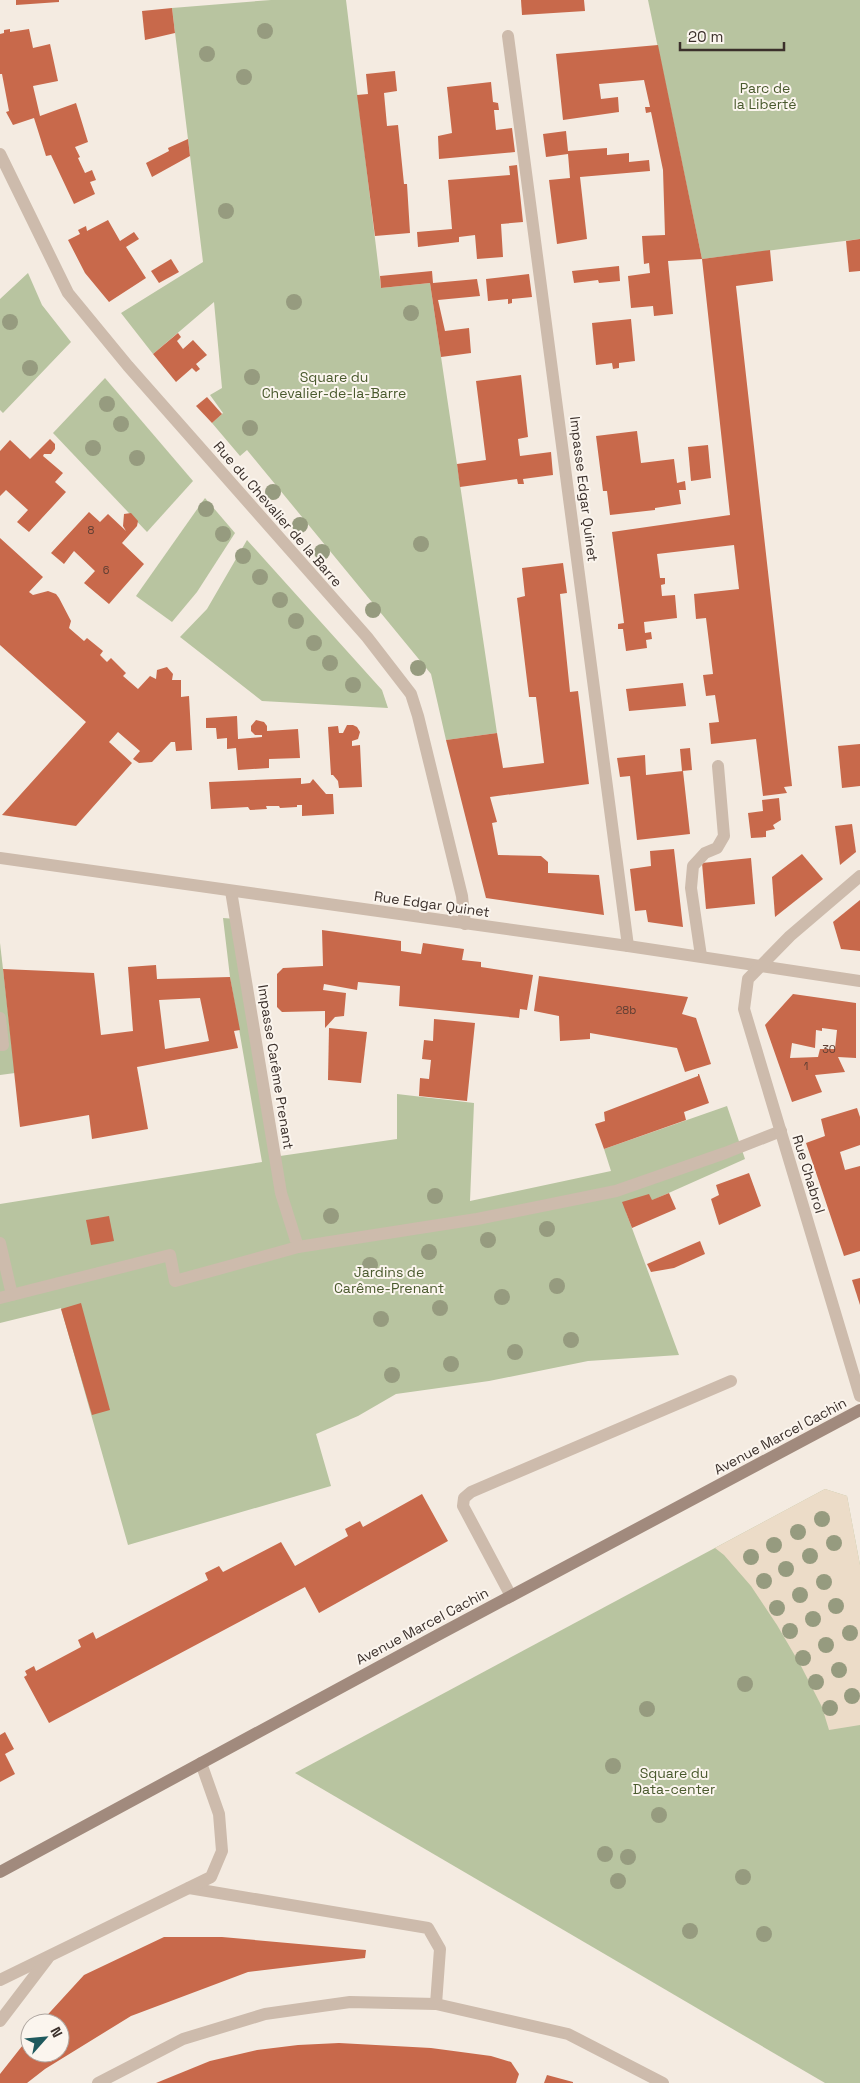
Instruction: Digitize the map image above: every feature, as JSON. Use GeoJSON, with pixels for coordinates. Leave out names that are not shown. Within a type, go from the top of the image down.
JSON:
{"type":"FeatureCollection","features":[{"type":"Feature","properties":{"kind":"street","name":"Impasse Edgar Quinet"},"geometry":{"type":"LineString","coordinates":[[508,36],[628,946]]}},
{"type":"Feature","properties":{"kind":"street","name":"Rue du Chevalier de la Barre"},"geometry":{"type":"LineString","coordinates":[[0,154],[68,293],[135,374],[367,638],[411,694],[462,896],[465,924]]}},
{"type":"Feature","properties":{"kind":"street"},"geometry":{"type":"LineString","coordinates":[[701,956],[691,888],[693,866],[705,853],[717,848],[724,836],[718,766]]}},
{"type":"Feature","properties":{"kind":"street","name":"Rue Edgar Quinet"},"geometry":{"type":"LineString","coordinates":[[0,858],[701,956],[860,981]]}},
{"type":"Feature","properties":{"kind":"street","name":"Rue Chabrol"},"geometry":{"type":"LineString","coordinates":[[860,876],[790,936],[748,979],[744,1009],[860,1396]]}},
{"type":"Feature","properties":{"kind":"street","name":"Impasse Carême Prenant"},"geometry":{"type":"LineString","coordinates":[[232,891],[281,1193],[298,1247]]}},
{"type":"Feature","properties":{"kind":"street"},"geometry":{"type":"LineString","coordinates":[[0,1018],[3,1044],[0,1045]]}},
{"type":"Feature","properties":{"kind":"street"},"geometry":{"type":"LineString","coordinates":[[0,1243],[6,1297],[170,1255],[175,1281],[298,1247],[477,1219],[616,1191],[781,1132]]}},
{"type":"Feature","properties":{"kind":"street"},"geometry":{"type":"LineString","coordinates":[[511,1596],[463,1506],[464,1498],[471,1492],[731,1380]]}},
{"type":"Feature","properties":{"kind":"street","name":"Avenue Marcel Cachin"},"geometry":{"type":"LineString","coordinates":[[0,1872],[860,1410]]}},
{"type":"Feature","properties":{"kind":"street"},"geometry":{"type":"LineString","coordinates":[[0,1980],[211,1877],[222,1851],[219,1814],[201,1763]]}},
{"type":"Feature","properties":{"kind":"street"},"geometry":{"type":"LineString","coordinates":[[189,1888],[428,1928],[440,1949],[436,2004]]}},
{"type":"Feature","properties":{"kind":"street"},"geometry":{"type":"LineString","coordinates":[[0,2021],[50,1956]]}},
{"type":"Feature","properties":{"kind":"street"},"geometry":{"type":"LineString","coordinates":[[98,2083],[183,2039],[265,2014],[350,2002],[436,2004],[568,2034],[663,2083]]}},
{"type":"Feature","properties":{"kind":"green space","name":"Square du Chevalier-de-la-Barre"},"geometry":{"type":"Polygon","coordinates":[[[271,0],[346,0],[381,288],[430,283],[497,733],[446,740],[431,674],[247,450],[240,456],[212,423],[223,413],[210,395],[222,388],[214,302],[153,354],[121,313],[203,262],[172,8],[271,0]]]}},
{"type":"Feature","properties":{"kind":"green space","name":"Parc de la Liberté"},"geometry":{"type":"Polygon","coordinates":[[[648,0],[860,0],[860,239],[702,259],[648,0]]]}},
{"type":"Feature","properties":{"kind":"green space"},"geometry":{"type":"Polygon","coordinates":[[[28,273],[42,305],[71,342],[3,413],[0,410],[0,299],[28,273]]]}},
{"type":"Feature","properties":{"kind":"green space"},"geometry":{"type":"Polygon","coordinates":[[[105,378],[193,481],[147,532],[53,433],[105,378]]]}},
{"type":"Feature","properties":{"kind":"green space"},"geometry":{"type":"Polygon","coordinates":[[[205,498],[235,533],[197,592],[172,622],[136,596],[205,498]]]}},
{"type":"Feature","properties":{"kind":"green space"},"geometry":{"type":"Polygon","coordinates":[[[247,540],[382,690],[388,708],[262,701],[180,637],[207,609],[247,540]]]}},
{"type":"Feature","properties":{"kind":"green space","name":"Jardins de Carême-Prenant"},"geometry":{"type":"Polygon","coordinates":[[[223,918],[237,919],[280,1156],[397,1139],[397,1094],[474,1103],[470,1201],[611,1171],[604,1149],[727,1106],[745,1159],[626,1212],[679,1355],[588,1361],[489,1381],[396,1394],[358,1416],[316,1434],[331,1486],[128,1545],[61,1308],[0,1323],[0,1204],[262,1162],[230,977],[223,918]]]}},
{"type":"Feature","properties":{"kind":"green space"},"geometry":{"type":"Polygon","coordinates":[[[0,943],[15,1073],[0,1075],[0,943]]]}},
{"type":"Feature","properties":{"kind":"green space","name":"Square du Data-center"},"geometry":{"type":"Polygon","coordinates":[[[825,1489],[847,1496],[860,1565],[860,2083],[825,2083],[295,1773],[825,1489]]]}},
{"type":"Feature","properties":{"kind":"shaded area"},"geometry":{"type":"Polygon","coordinates":[[[825,1489],[847,1496],[860,1565],[860,1725],[829,1730],[822,1707],[777,1625],[751,1586],[724,1555],[715,1548],[825,1489]]]}},
{"type":"Feature","properties":{"kind":"building"},"geometry":{"type":"Polygon","coordinates":[[[16,0],[59,0],[59,2],[16,5],[16,0]]]}},
{"type":"Feature","properties":{"kind":"building"},"geometry":{"type":"Polygon","coordinates":[[[521,0],[584,0],[585,11],[522,15],[521,0]]]}},
{"type":"Feature","properties":{"kind":"building"},"geometry":{"type":"Polygon","coordinates":[[[172,8],[175,33],[145,40],[142,11],[172,8]]]}},
{"type":"Feature","properties":{"kind":"building"},"geometry":{"type":"Polygon","coordinates":[[[10,29],[10,32],[29,29],[33,48],[50,44],[58,81],[33,86],[40,116],[76,103],[88,142],[75,147],[85,173],[92,170],[96,180],[90,182],[95,194],[74,204],[51,155],[46,156],[34,118],[13,125],[6,112],[9,111],[2,74],[0,74],[0,34],[4,33],[4,30],[10,29]]]}},
{"type":"Feature","properties":{"kind":"building"},"geometry":{"type":"Polygon","coordinates":[[[658,45],[702,259],[668,261],[673,314],[654,316],[653,306],[631,308],[628,276],[650,273],[649,263],[644,264],[642,236],[665,235],[663,170],[651,112],[646,113],[645,107],[650,107],[644,80],[599,84],[601,99],[618,97],[619,112],[563,120],[556,54],[658,45]]]}},
{"type":"Feature","properties":{"kind":"building"},"geometry":{"type":"Polygon","coordinates":[[[395,71],[397,91],[384,93],[387,126],[398,125],[404,184],[407,184],[410,233],[375,236],[357,95],[368,94],[366,74],[395,71]]]}},
{"type":"Feature","properties":{"kind":"building"},"geometry":{"type":"Polygon","coordinates":[[[491,82],[493,102],[498,103],[499,110],[494,110],[496,130],[512,128],[515,152],[439,159],[438,136],[452,133],[447,87],[491,82]]]}},
{"type":"Feature","properties":{"kind":"building"},"geometry":{"type":"Polygon","coordinates":[[[566,131],[568,151],[607,148],[607,155],[629,153],[629,162],[649,160],[650,171],[580,177],[587,239],[557,244],[549,180],[570,178],[568,154],[546,157],[543,134],[566,131]]]}},
{"type":"Feature","properties":{"kind":"building"},"geometry":{"type":"Polygon","coordinates":[[[188,139],[190,156],[152,177],[146,163],[169,151],[168,148],[188,139]]]}},
{"type":"Feature","properties":{"kind":"building"},"geometry":{"type":"Polygon","coordinates":[[[517,165],[523,222],[501,224],[503,257],[477,259],[475,235],[459,237],[459,242],[418,247],[417,232],[452,229],[448,180],[510,175],[509,166],[517,165]]]}},
{"type":"Feature","properties":{"kind":"building"},"geometry":{"type":"Polygon","coordinates":[[[108,220],[120,241],[134,232],[139,239],[126,247],[146,278],[109,302],[85,273],[68,240],[80,234],[78,230],[86,226],[87,231],[108,220]]]}},
{"type":"Feature","properties":{"kind":"building"},"geometry":{"type":"Polygon","coordinates":[[[860,239],[860,271],[849,272],[846,241],[860,239]]]}},
{"type":"Feature","properties":{"kind":"building"},"geometry":{"type":"Polygon","coordinates":[[[770,250],[773,281],[736,286],[792,786],[784,787],[787,793],[763,796],[756,739],[711,744],[709,723],[719,722],[715,695],[706,696],[703,675],[713,674],[706,618],[696,619],[694,594],[739,589],[734,545],[657,554],[660,578],[665,578],[665,584],[661,585],[662,596],[675,595],[677,618],[644,622],[645,633],[651,632],[652,639],[646,640],[647,648],[626,651],[623,629],[618,629],[618,624],[624,623],[612,532],[730,515],[702,259],[770,250]]]}},
{"type":"Feature","properties":{"kind":"building"},"geometry":{"type":"Polygon","coordinates":[[[171,259],[179,272],[159,283],[151,271],[171,259]]]}},
{"type":"Feature","properties":{"kind":"building"},"geometry":{"type":"Polygon","coordinates":[[[619,266],[620,281],[599,283],[598,280],[574,283],[572,271],[619,266]]]}},
{"type":"Feature","properties":{"kind":"building"},"geometry":{"type":"Polygon","coordinates":[[[432,271],[433,283],[477,279],[480,296],[438,300],[445,331],[469,328],[471,353],[441,357],[430,283],[381,288],[380,276],[432,271]]]}},
{"type":"Feature","properties":{"kind":"building"},"geometry":{"type":"Polygon","coordinates":[[[529,274],[532,297],[512,299],[512,303],[508,304],[508,299],[488,301],[486,279],[529,274]]]}},
{"type":"Feature","properties":{"kind":"building"},"geometry":{"type":"Polygon","coordinates":[[[631,319],[635,361],[619,363],[619,368],[613,369],[612,363],[596,365],[592,323],[631,319]]]}},
{"type":"Feature","properties":{"kind":"building"},"geometry":{"type":"Polygon","coordinates":[[[178,333],[181,337],[177,341],[183,349],[193,340],[207,355],[196,364],[200,369],[196,372],[192,368],[176,382],[153,354],[178,333]]]}},
{"type":"Feature","properties":{"kind":"building"},"geometry":{"type":"Polygon","coordinates":[[[521,375],[528,437],[518,439],[520,456],[551,452],[553,475],[523,479],[524,484],[518,484],[517,479],[460,487],[457,464],[486,460],[476,381],[521,375]]]}},
{"type":"Feature","properties":{"kind":"building"},"geometry":{"type":"Polygon","coordinates":[[[207,397],[222,414],[212,423],[196,406],[207,397]]]}},
{"type":"Feature","properties":{"kind":"building"},"geometry":{"type":"Polygon","coordinates":[[[637,431],[641,463],[674,459],[677,483],[685,481],[686,490],[679,490],[681,504],[655,508],[655,510],[610,515],[607,491],[603,491],[596,436],[637,431]]]}},
{"type":"Feature","properties":{"kind":"building"},"geometry":{"type":"Polygon","coordinates":[[[50,439],[55,444],[55,449],[51,454],[44,454],[43,456],[63,473],[55,482],[66,492],[29,532],[17,522],[28,510],[6,490],[0,496],[0,451],[10,440],[30,459],[50,439]]]}},
{"type":"Feature","properties":{"kind":"building"},"geometry":{"type":"Polygon","coordinates":[[[708,445],[711,478],[691,481],[688,447],[708,445]]]}},
{"type":"Feature","properties":{"kind":"building"},"geometry":{"type":"Polygon","coordinates":[[[89,512],[100,522],[108,514],[126,531],[123,526],[124,514],[131,513],[138,521],[137,526],[122,543],[144,564],[109,604],[84,583],[95,571],[74,551],[64,564],[51,553],[89,512]]]}},
{"type":"Feature","properties":{"kind":"building"},"geometry":{"type":"Polygon","coordinates":[[[0,538],[43,577],[29,592],[33,595],[48,591],[56,594],[71,621],[69,628],[84,641],[87,638],[103,651],[100,655],[107,662],[111,658],[126,673],[123,676],[138,689],[150,676],[156,679],[157,670],[167,667],[173,674],[172,680],[181,680],[181,697],[189,696],[192,750],[176,751],[175,742],[171,742],[152,762],[139,763],[133,759],[140,751],[118,732],[109,742],[132,763],[76,826],[2,815],[86,722],[0,645],[0,538]]]}},
{"type":"Feature","properties":{"kind":"building"},"geometry":{"type":"Polygon","coordinates":[[[563,563],[567,593],[560,594],[570,692],[578,691],[589,784],[490,797],[497,822],[492,823],[498,855],[541,856],[548,862],[548,873],[599,875],[604,915],[486,898],[446,740],[497,733],[503,768],[544,763],[536,697],[529,697],[517,598],[525,596],[522,568],[563,563]]]}},
{"type":"Feature","properties":{"kind":"building"},"geometry":{"type":"Polygon","coordinates":[[[683,683],[686,706],[629,711],[626,689],[683,683]]]}},
{"type":"Feature","properties":{"kind":"building"},"geometry":{"type":"Polygon","coordinates":[[[237,716],[238,739],[262,737],[262,735],[255,735],[251,731],[251,726],[256,720],[264,722],[267,726],[267,731],[298,729],[300,758],[269,759],[269,768],[238,770],[236,748],[227,749],[227,738],[217,739],[216,728],[206,728],[206,718],[237,716]]]}},
{"type":"Feature","properties":{"kind":"building"},"geometry":{"type":"Polygon","coordinates":[[[347,725],[357,727],[360,732],[358,739],[352,741],[352,746],[360,745],[362,787],[339,788],[338,781],[331,775],[328,727],[338,726],[339,733],[343,733],[347,725]]]}},
{"type":"Feature","properties":{"kind":"building"},"geometry":{"type":"Polygon","coordinates":[[[860,744],[860,786],[842,788],[838,746],[860,744]]]}},
{"type":"Feature","properties":{"kind":"building"},"geometry":{"type":"Polygon","coordinates":[[[690,748],[692,770],[682,771],[680,749],[690,748]]]}},
{"type":"Feature","properties":{"kind":"building"},"geometry":{"type":"Polygon","coordinates":[[[645,755],[646,775],[683,771],[690,834],[637,840],[630,776],[620,777],[617,758],[645,755]]]}},
{"type":"Feature","properties":{"kind":"building"},"geometry":{"type":"Polygon","coordinates":[[[301,778],[301,784],[310,783],[313,779],[326,794],[333,794],[334,814],[302,816],[302,805],[280,808],[279,806],[266,806],[267,809],[250,810],[248,807],[211,809],[209,782],[301,778]]]}},
{"type":"Feature","properties":{"kind":"building"},"geometry":{"type":"Polygon","coordinates":[[[779,798],[781,820],[773,825],[775,829],[766,831],[766,837],[751,838],[748,813],[763,811],[762,800],[779,798]]]}},
{"type":"Feature","properties":{"kind":"building"},"geometry":{"type":"Polygon","coordinates":[[[852,824],[856,852],[840,865],[835,826],[852,824]]]}},
{"type":"Feature","properties":{"kind":"building"},"geometry":{"type":"Polygon","coordinates":[[[674,849],[683,927],[648,922],[646,910],[635,911],[630,869],[651,866],[650,851],[674,849]]]}},
{"type":"Feature","properties":{"kind":"building"},"geometry":{"type":"Polygon","coordinates":[[[802,854],[823,879],[775,917],[772,877],[802,854]]]}},
{"type":"Feature","properties":{"kind":"building"},"geometry":{"type":"Polygon","coordinates":[[[751,858],[755,904],[706,909],[702,863],[751,858]]]}},
{"type":"Feature","properties":{"kind":"building"},"geometry":{"type":"Polygon","coordinates":[[[860,900],[860,951],[841,949],[833,922],[860,900]]]}},
{"type":"Feature","properties":{"kind":"building"},"geometry":{"type":"Polygon","coordinates":[[[322,930],[401,941],[401,951],[421,954],[423,943],[464,949],[462,960],[481,962],[481,967],[533,975],[527,1010],[520,1009],[519,1018],[399,1006],[400,986],[358,982],[357,990],[324,984],[323,990],[346,993],[344,1016],[335,1017],[325,1028],[325,1011],[282,1012],[277,1007],[277,974],[283,968],[323,966],[322,930]]]}},
{"type":"Feature","properties":{"kind":"building"},"geometry":{"type":"Polygon","coordinates":[[[156,965],[157,979],[230,977],[240,1030],[234,1031],[238,1048],[137,1067],[148,1129],[92,1139],[89,1115],[20,1127],[3,969],[94,973],[101,1035],[133,1031],[128,967],[156,965]],[[200,998],[159,1000],[165,1049],[209,1041],[200,998]]]}},
{"type":"Feature","properties":{"kind":"building"},"geometry":{"type":"Polygon","coordinates":[[[539,976],[688,997],[682,1014],[696,1018],[711,1064],[685,1072],[677,1048],[590,1033],[590,1039],[560,1041],[559,1016],[534,1011],[539,976]]]}},
{"type":"Feature","properties":{"kind":"building"},"geometry":{"type":"Polygon","coordinates":[[[793,994],[856,1003],[856,1058],[838,1057],[845,1072],[815,1075],[822,1092],[792,1102],[765,1025],[793,994]],[[822,1028],[822,1031],[816,1030],[815,1048],[792,1043],[790,1058],[818,1057],[820,1049],[835,1049],[837,1030],[822,1028]]]}},
{"type":"Feature","properties":{"kind":"building"},"geometry":{"type":"Polygon","coordinates":[[[434,1019],[475,1023],[467,1101],[419,1096],[420,1078],[429,1079],[431,1060],[422,1059],[424,1040],[433,1041],[434,1019]]]}},
{"type":"Feature","properties":{"kind":"building"},"geometry":{"type":"Polygon","coordinates":[[[329,1028],[367,1032],[361,1083],[328,1080],[329,1028]]]}},
{"type":"Feature","properties":{"kind":"building"},"geometry":{"type":"Polygon","coordinates":[[[698,1074],[709,1103],[684,1112],[686,1120],[604,1149],[595,1124],[605,1121],[604,1112],[698,1076],[698,1074]]]}},
{"type":"Feature","properties":{"kind":"building"},"geometry":{"type":"Polygon","coordinates":[[[857,1108],[860,1117],[860,1145],[840,1152],[845,1170],[860,1166],[860,1251],[844,1256],[806,1143],[825,1136],[821,1119],[857,1108]]]}},
{"type":"Feature","properties":{"kind":"building"},"geometry":{"type":"Polygon","coordinates":[[[749,1173],[761,1206],[719,1225],[711,1199],[719,1195],[716,1185],[749,1173]]]}},
{"type":"Feature","properties":{"kind":"building"},"geometry":{"type":"Polygon","coordinates":[[[669,1193],[676,1209],[632,1228],[622,1202],[649,1194],[652,1200],[669,1193]]]}},
{"type":"Feature","properties":{"kind":"building"},"geometry":{"type":"Polygon","coordinates":[[[109,1216],[114,1241],[91,1245],[86,1220],[109,1216]]]}},
{"type":"Feature","properties":{"kind":"building"},"geometry":{"type":"Polygon","coordinates":[[[700,1241],[705,1254],[674,1268],[651,1272],[647,1264],[700,1241]]]}},
{"type":"Feature","properties":{"kind":"building"},"geometry":{"type":"Polygon","coordinates":[[[860,1278],[860,1305],[852,1280],[860,1278]]]}},
{"type":"Feature","properties":{"kind":"building"},"geometry":{"type":"Polygon","coordinates":[[[81,1303],[110,1410],[92,1415],[61,1309],[81,1303]]]}},
{"type":"Feature","properties":{"kind":"building"},"geometry":{"type":"Polygon","coordinates":[[[422,1494],[448,1541],[319,1613],[305,1587],[49,1723],[24,1677],[27,1675],[25,1671],[34,1666],[36,1671],[81,1647],[78,1640],[93,1632],[96,1639],[208,1580],[205,1573],[219,1566],[223,1572],[281,1542],[295,1566],[348,1536],[345,1529],[360,1521],[363,1527],[422,1494]]]}},
{"type":"Feature","properties":{"kind":"building"},"geometry":{"type":"Polygon","coordinates":[[[5,1732],[14,1749],[5,1754],[15,1774],[0,1782],[0,1735],[5,1732]]]}},
{"type":"Feature","properties":{"kind":"building"},"geometry":{"type":"Polygon","coordinates":[[[164,1937],[222,1937],[366,1950],[365,1958],[248,1972],[131,2016],[70,2054],[70,2013],[49,2013],[84,1975],[164,1937]]]}},
{"type":"Feature","properties":{"kind":"building"},"geometry":{"type":"Polygon","coordinates":[[[339,2043],[431,2048],[491,2056],[511,2062],[519,2074],[516,2083],[156,2083],[210,2061],[257,2050],[339,2043]]]}},
{"type":"Feature","properties":{"kind":"building"},"geometry":{"type":"Polygon","coordinates":[[[20,2049],[20,2063],[55,2063],[27,2083],[0,2083],[0,2074],[20,2049]]]}},
{"type":"Feature","properties":{"kind":"building"},"geometry":{"type":"Polygon","coordinates":[[[547,2075],[573,2082],[573,2083],[544,2083],[547,2075]]]}}]}
